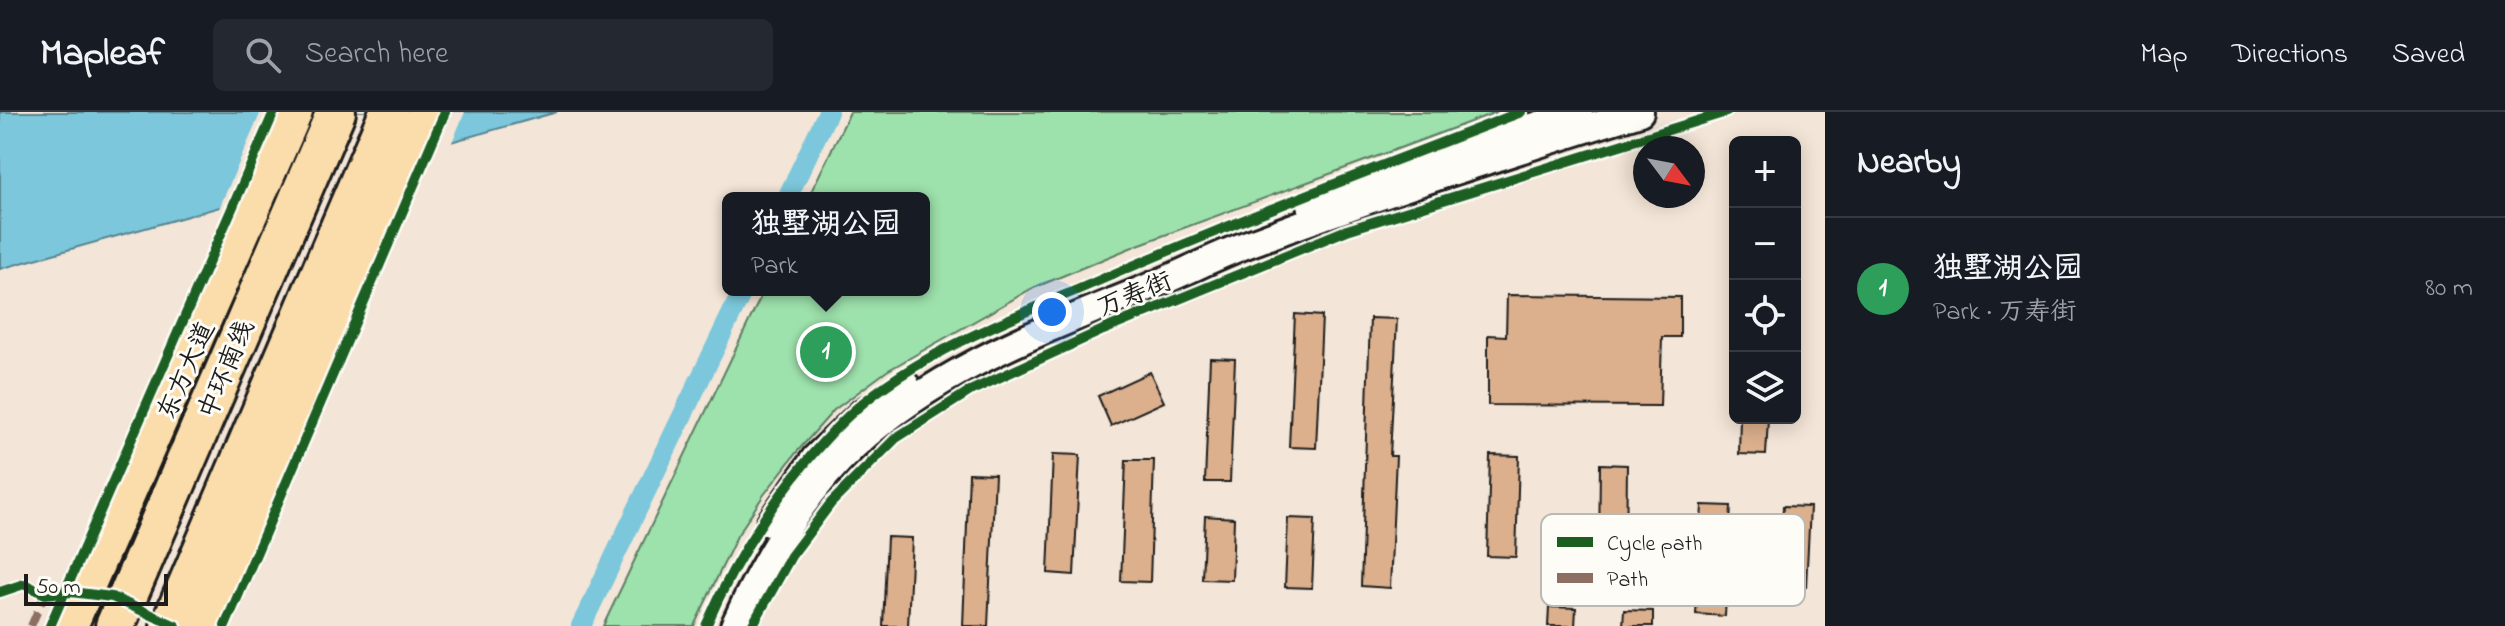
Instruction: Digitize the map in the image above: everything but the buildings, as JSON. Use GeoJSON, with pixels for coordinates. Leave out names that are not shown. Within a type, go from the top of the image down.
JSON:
{"type":"FeatureCollection","features":[{"type":"Feature","properties":{"kind":"highway","name":"中环南线"},"geometry":{"type":"LineString","coordinates":[[115,626],[336,112]]}},
{"type":"Feature","properties":{"kind":"highway","name":"中环南线"},"geometry":{"type":"LineString","coordinates":[[170,626],[389,112]]}},
{"type":"Feature","properties":{"kind":"main road","name":"东方大道"},"geometry":{"type":"LineString","coordinates":[[71,626],[296,112]]}},
{"type":"Feature","properties":{"kind":"main road"},"geometry":{"type":"LineString","coordinates":[[205,626],[425,112]]}},
{"type":"Feature","properties":{"kind":"street","name":"万寿街"},"geometry":{"type":"LineString","coordinates":[[719,626],[770,522],[815,458],[863,412],[940,364],[1007,328],[1233,234],[1385,175],[1579,112]]}},
{"type":"Feature","properties":{"kind":"street","name":"万寿街"},"geometry":{"type":"LineString","coordinates":[[734,626],[747,596],[784,534],[825,477],[853,447],[886,419],[948,377],[1019,339],[1254,241],[1640,112]]}},
{"type":"Feature","properties":{"kind":"green space"},"geometry":{"type":"Polygon","coordinates":[[[850,112],[1497,112],[1135,246],[1031,289],[887,371],[834,410],[763,496],[737,536],[694,626],[603,626],[761,296],[930,296],[930,192],[811,192],[850,112]]]}},
{"type":"Feature","properties":{"kind":"water"},"geometry":{"type":"Polygon","coordinates":[[[0,112],[557,112],[0,269],[0,112]]]}},
{"type":"Feature","properties":{"kind":"pier"},"geometry":{"type":"Polygon","coordinates":[[[261,112],[465,112],[450,147],[218,211],[261,112]]]}},
{"type":"Feature","properties":{"kind":"waterway"},"geometry":{"type":"LineString","coordinates":[[790,192],[828,112]]}},
{"type":"Feature","properties":{"kind":"waterway"},"geometry":{"type":"LineString","coordinates":[[581,626],[740,296]]}},
{"type":"Feature","properties":{"kind":"marked path"},"geometry":{"type":"LineString","coordinates":[[31,626],[45,594]]}},
{"type":"Feature","properties":{"kind":"cycle path"},"geometry":{"type":"LineString","coordinates":[[50,626],[274,112]]}},
{"type":"Feature","properties":{"kind":"cycle path"},"geometry":{"type":"LineString","coordinates":[[225,626],[445,112]]}},
{"type":"Feature","properties":{"kind":"cycle path"},"geometry":{"type":"LineString","coordinates":[[706,626],[748,544],[802,467],[843,421],[868,399],[925,360],[989,328],[1138,264],[1521,112]]}},
{"type":"Feature","properties":{"kind":"cycle path"},"geometry":{"type":"LineString","coordinates":[[752,626],[791,556],[831,503],[896,438],[970,391],[1103,330],[1347,230],[1726,112]]}},
{"type":"Feature","properties":{"kind":"cycle path"},"geometry":{"type":"LineString","coordinates":[[0,592],[24,584],[45,594],[71,592],[112,597],[176,626]]}},
{"type":"Feature","properties":{"kind":"place","name":"独墅湖公园"},"geometry":{"type":"Point","coordinates":[826,352]}}]}
